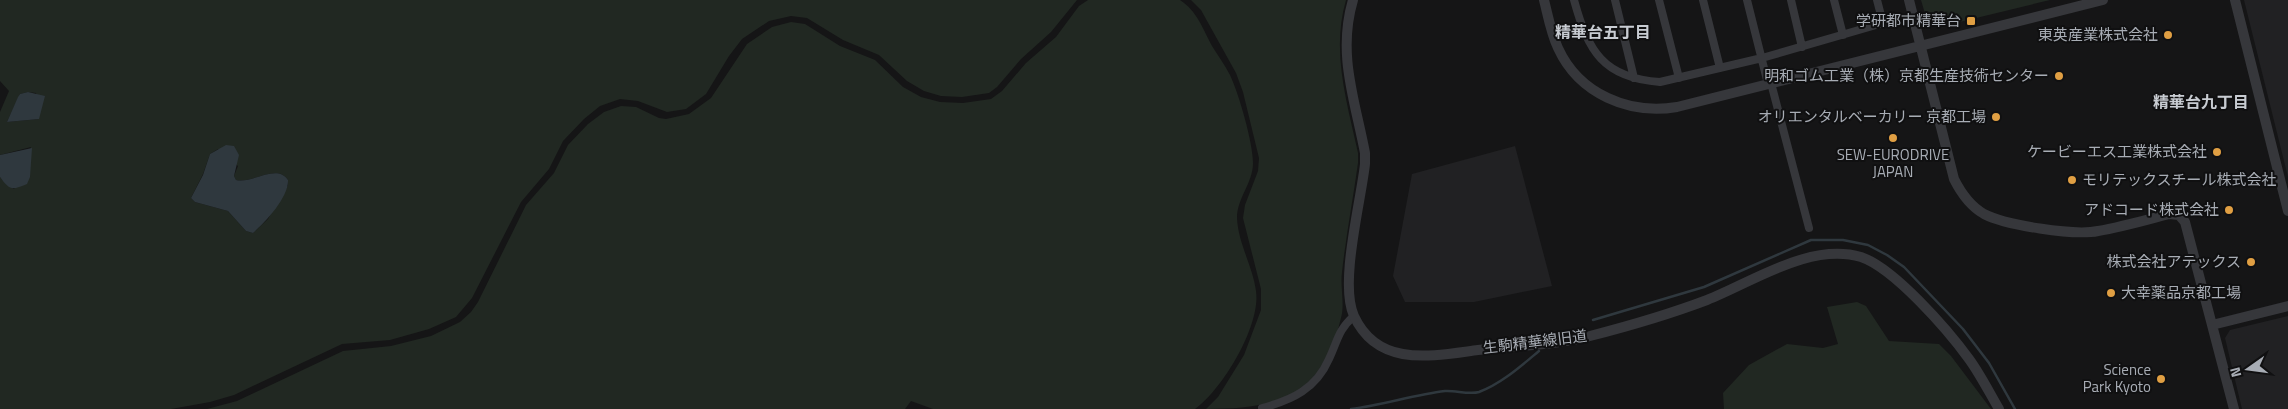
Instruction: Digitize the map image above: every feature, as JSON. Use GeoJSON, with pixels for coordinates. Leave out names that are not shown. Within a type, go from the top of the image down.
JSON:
{"type":"FeatureCollection","features":[{"type":"Feature","properties":{"kind":"street","name":"生駒精華線旧道"},"geometry":{"type":"LineString","coordinates":[[1353,0],[1346,36],[1346,61],[1366,153],[1348,290],[1354,316],[1375,343],[1393,351],[1414,356],[1433,356],[1589,337],[1706,300],[1812,256],[1824,254],[1850,255],[1878,266],[1907,290],[1969,359],[1999,409]]}},
{"type":"Feature","properties":{"kind":"street"},"geometry":{"type":"LineString","coordinates":[[1544,0],[1554,38],[1566,63],[1590,88],[1620,104],[1635,108],[1664,109],[2102,0]]}},
{"type":"Feature","properties":{"kind":"street"},"geometry":{"type":"LineString","coordinates":[[1574,0],[1584,34],[1599,57],[1622,74],[1660,82],[1762,58],[1882,23],[1877,0]]}},
{"type":"Feature","properties":{"kind":"street"},"geometry":{"type":"LineString","coordinates":[[1615,0],[1634,78]]}},
{"type":"Feature","properties":{"kind":"street"},"geometry":{"type":"LineString","coordinates":[[1659,0],[1679,78]]}},
{"type":"Feature","properties":{"kind":"street"},"geometry":{"type":"LineString","coordinates":[[1703,0],[1720,68]]}},
{"type":"Feature","properties":{"kind":"street"},"geometry":{"type":"LineString","coordinates":[[1747,0],[1809,228]]}},
{"type":"Feature","properties":{"kind":"street"},"geometry":{"type":"LineString","coordinates":[[1791,0],[1802,47]]}},
{"type":"Feature","properties":{"kind":"street"},"geometry":{"type":"LineString","coordinates":[[1834,0],[1843,35]]}},
{"type":"Feature","properties":{"kind":"street"},"geometry":{"type":"LineString","coordinates":[[1909,0],[1954,179],[1960,190],[1976,208],[1992,217],[2039,228],[2077,233],[2098,231],[2169,214],[2179,215],[2186,222],[2234,409]]}},
{"type":"Feature","properties":{"kind":"street"},"geometry":{"type":"LineString","coordinates":[[2235,0],[2288,211]]}},
{"type":"Feature","properties":{"kind":"street"},"geometry":{"type":"LineString","coordinates":[[2212,325],[2288,306]]}},
{"type":"Feature","properties":{"kind":"street"},"geometry":{"type":"LineString","coordinates":[[1262,408],[1290,400],[1309,387],[1328,362],[1342,326],[1354,316]]}},
{"type":"Feature","properties":{"kind":"shaded area"},"geometry":{"type":"Polygon","coordinates":[[[0,0],[1077,0],[1051,32],[1021,59],[997,87],[989,93],[962,97],[941,96],[924,91],[907,81],[879,55],[843,40],[807,18],[791,16],[769,21],[742,39],[729,56],[706,94],[686,109],[667,112],[638,101],[620,99],[600,106],[584,119],[563,141],[549,169],[521,202],[472,298],[456,317],[429,329],[390,340],[342,344],[234,395],[210,402],[171,409],[0,409],[0,177],[14,189],[31,147],[0,155],[0,112],[9,91],[0,81],[0,0]],[[36,93],[20,94],[7,122],[39,119],[36,93]],[[218,149],[210,154],[203,174],[191,198],[195,202],[228,211],[246,231],[253,233],[268,219],[288,185],[288,180],[283,175],[277,173],[236,180],[234,176],[238,166],[218,149]]]}},
{"type":"Feature","properties":{"kind":"shaded area"},"geometry":{"type":"Polygon","coordinates":[[[1088,0],[1180,0],[1186,4],[1199,21],[1230,75],[1245,119],[1251,143],[1253,163],[1237,218],[1240,237],[1256,291],[1256,305],[1246,339],[1238,356],[1217,387],[1195,409],[933,409],[911,401],[905,409],[207,409],[237,401],[343,351],[391,346],[431,336],[460,322],[478,302],[526,205],[554,173],[568,145],[588,124],[604,112],[621,106],[636,107],[659,118],[666,119],[689,114],[711,98],[747,44],[772,27],[791,22],[805,24],[840,46],[875,60],[903,87],[921,97],[940,102],[963,103],[991,99],[1002,91],[1026,63],[1056,37],[1079,6],[1088,0]]]}},
{"type":"Feature","properties":{"kind":"shaded area"},"geometry":{"type":"Polygon","coordinates":[[[1191,0],[1346,0],[1342,19],[1340,58],[1345,96],[1358,153],[1358,163],[1342,272],[1343,307],[1341,318],[1333,344],[1322,365],[1309,381],[1294,393],[1276,401],[1256,406],[1206,409],[1218,397],[1244,355],[1261,310],[1261,289],[1243,218],[1245,205],[1258,171],[1259,158],[1243,92],[1236,73],[1201,10],[1191,0]]]}},
{"type":"Feature","properties":{"kind":"shaded area"},"geometry":{"type":"Polygon","coordinates":[[[1921,0],[2050,0],[1943,26],[1926,17],[1921,0]]]}},
{"type":"Feature","properties":{"kind":"shaded area"},"geometry":{"type":"Polygon","coordinates":[[[2244,0],[2288,0],[2288,177],[2244,0]]]}},
{"type":"Feature","properties":{"kind":"shaded area"},"geometry":{"type":"Polygon","coordinates":[[[28,92],[45,96],[39,119],[7,122],[20,94],[28,92]]]}},
{"type":"Feature","properties":{"kind":"shaded area"},"geometry":{"type":"Polygon","coordinates":[[[226,145],[234,146],[239,155],[234,176],[236,180],[277,173],[283,175],[288,180],[281,202],[253,233],[246,231],[228,211],[195,202],[191,198],[203,175],[210,154],[226,145]]]}},
{"type":"Feature","properties":{"kind":"shaded area"},"geometry":{"type":"Polygon","coordinates":[[[1515,146],[1552,286],[1474,302],[1405,302],[1393,276],[1412,174],[1515,146]]]}},
{"type":"Feature","properties":{"kind":"shaded area"},"geometry":{"type":"Polygon","coordinates":[[[32,148],[30,177],[27,184],[15,188],[9,187],[0,177],[0,155],[32,148]]]}},
{"type":"Feature","properties":{"kind":"shaded area"},"geometry":{"type":"Polygon","coordinates":[[[1857,302],[1866,306],[1889,341],[1939,344],[1951,356],[1991,409],[1724,409],[1723,393],[1749,365],[1787,344],[1823,348],[1838,344],[1827,307],[1857,302]]]}},
{"type":"Feature","properties":{"kind":"shaded area"},"geometry":{"type":"Polygon","coordinates":[[[2288,316],[2288,409],[2242,409],[2225,338],[2230,330],[2288,316]]]}},
{"type":"Feature","properties":{"kind":"waterway"},"geometry":{"type":"LineString","coordinates":[[1593,320],[1704,287],[1811,240],[1843,240],[1868,245],[1904,267],[1963,329],[1989,363],[2015,409]]}},
{"type":"Feature","properties":{"kind":"waterway"},"geometry":{"type":"LineString","coordinates":[[1351,409],[1445,391],[1479,392],[1503,379],[1539,351]]}},
{"type":"Feature","properties":{"kind":"place","name":"学研都市精華台"},"geometry":{"type":"Point","coordinates":[1971,21]}},
{"type":"Feature","properties":{"kind":"place","name":"東英産業株式会社"},"geometry":{"type":"Point","coordinates":[2168,35]}},
{"type":"Feature","properties":{"kind":"place","name":"明和ゴム工業（株）京都生産技術センター"},"geometry":{"type":"Point","coordinates":[2059,76]}},
{"type":"Feature","properties":{"kind":"place","name":"オリエンタルベーカリー 京都工場"},"geometry":{"type":"Point","coordinates":[1996,117]}},
{"type":"Feature","properties":{"kind":"place","name":"SEW-EURODRIVE JAPAN"},"geometry":{"type":"Point","coordinates":[1893,138]}},
{"type":"Feature","properties":{"kind":"place","name":"ケービーエス工業株式会社"},"geometry":{"type":"Point","coordinates":[2217,152]}},
{"type":"Feature","properties":{"kind":"place","name":"モリテックスチール株式会社"},"geometry":{"type":"Point","coordinates":[2072,180]}},
{"type":"Feature","properties":{"kind":"place","name":"アドコード株式会社"},"geometry":{"type":"Point","coordinates":[2229,210]}},
{"type":"Feature","properties":{"kind":"place","name":"株式会社アテックス"},"geometry":{"type":"Point","coordinates":[2251,262]}},
{"type":"Feature","properties":{"kind":"place","name":"大幸薬品京都工場"},"geometry":{"type":"Point","coordinates":[2111,293]}},
{"type":"Feature","properties":{"kind":"place","name":"Science Park Kyoto"},"geometry":{"type":"Point","coordinates":[2161,379]}},
{"type":"Feature","properties":{"kind":"district","name":"精華台五丁目"},"geometry":{"type":"Point","coordinates":[1603,32]}},
{"type":"Feature","properties":{"kind":"district","name":"精華台九丁目"},"geometry":{"type":"Point","coordinates":[2201,102]}}]}
